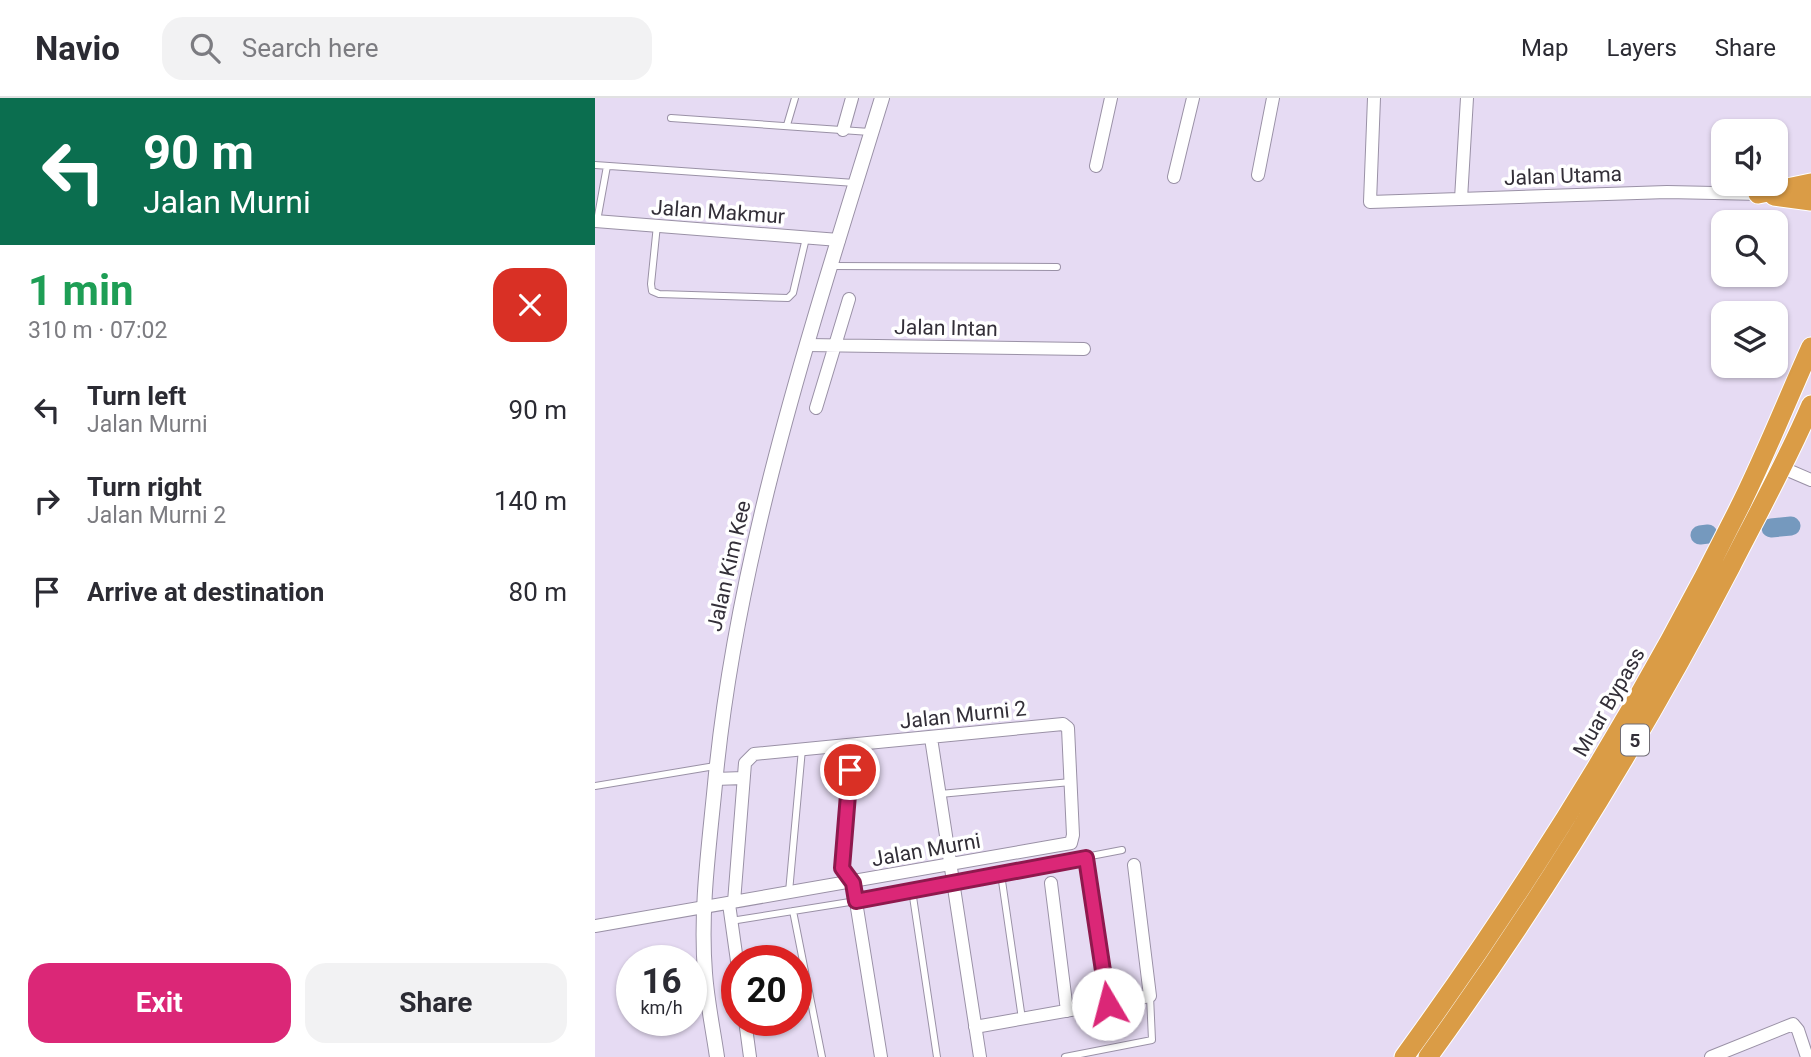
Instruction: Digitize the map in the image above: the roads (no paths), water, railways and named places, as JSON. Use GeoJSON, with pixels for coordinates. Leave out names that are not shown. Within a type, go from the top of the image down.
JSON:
{"type":"FeatureCollection","features":[{"type":"Feature","properties":{"kind":"highway"},"geometry":{"type":"LineString","coordinates":[[1788,188],[1811,183]]}},
{"type":"Feature","properties":{"kind":"highway"},"geometry":{"type":"LineString","coordinates":[[1773,196],[1811,201]]}},
{"type":"Feature","properties":{"kind":"highway"},"geometry":{"type":"LineString","coordinates":[[1782,411],[1811,329]]}},
{"type":"Feature","properties":{"kind":"highway","name":"Muar Bypass"},"geometry":{"type":"LineString","coordinates":[[1404,1057],[1470,966],[1593,777],[1667,646],[1737,512],[1811,347]]}},
{"type":"Feature","properties":{"kind":"highway","name":"Muar Bypass"},"geometry":{"type":"LineString","coordinates":[[1428,1057],[1581,832],[1674,674],[1783,468],[1811,405]]}},
{"type":"Feature","properties":{"kind":"street"},"geometry":{"type":"LineString","coordinates":[[843,130],[852,98]]}},
{"type":"Feature","properties":{"kind":"street","name":"Jalan Kim Kee"},"geometry":{"type":"LineString","coordinates":[[717,1057],[705,975],[704,908],[715,772],[746,570],[807,345],[882,98]]}},
{"type":"Feature","properties":{"kind":"street"},"geometry":{"type":"LineString","coordinates":[[1096,166],[1111,98]]}},
{"type":"Feature","properties":{"kind":"street"},"geometry":{"type":"LineString","coordinates":[[1174,177],[1193,98]]}},
{"type":"Feature","properties":{"kind":"street"},"geometry":{"type":"LineString","coordinates":[[1258,175],[1273,98]]}},
{"type":"Feature","properties":{"kind":"street","name":"Jalan Utama"},"geometry":{"type":"LineString","coordinates":[[1374,98],[1370,202],[1667,192],[1711,193]]}},
{"type":"Feature","properties":{"kind":"street"},"geometry":{"type":"LineString","coordinates":[[1461,199],[1467,98]]}},
{"type":"Feature","properties":{"kind":"street","name":"Jalan Utama"},"geometry":{"type":"LineString","coordinates":[[1788,191],[1811,189]]}},
{"type":"Feature","properties":{"kind":"street","name":"Jalan Utama"},"geometry":{"type":"LineString","coordinates":[[1788,195],[1811,195]]}},
{"type":"Feature","properties":{"kind":"street","name":"Jalan Makmur"},"geometry":{"type":"LineString","coordinates":[[596,221],[839,240]]}},
{"type":"Feature","properties":{"kind":"street"},"geometry":{"type":"LineString","coordinates":[[816,408],[849,299]]}},
{"type":"Feature","properties":{"kind":"street","name":"Jalan Intan"},"geometry":{"type":"LineString","coordinates":[[807,345],[1084,349]]}},
{"type":"Feature","properties":{"kind":"street"},"geometry":{"type":"LineString","coordinates":[[1783,468],[1811,480]]}},
{"type":"Feature","properties":{"kind":"street","name":"Jalan Murni 2"},"geometry":{"type":"LineString","coordinates":[[739,778],[745,763],[754,754],[1066,725],[1071,782],[1071,843]]}},
{"type":"Feature","properties":{"kind":"street"},"geometry":{"type":"LineString","coordinates":[[931,738],[980,1057]]}},
{"type":"Feature","properties":{"kind":"street"},"geometry":{"type":"LineString","coordinates":[[852,746],[842,868],[853,883],[881,1057]]}},
{"type":"Feature","properties":{"kind":"street"},"geometry":{"type":"LineString","coordinates":[[715,772],[739,778],[731,903],[735,945]]}},
{"type":"Feature","properties":{"kind":"street","name":"Jalan Murni"},"geometry":{"type":"LineString","coordinates":[[595,926],[1071,843]]}},
{"type":"Feature","properties":{"kind":"street"},"geometry":{"type":"LineString","coordinates":[[975,1027],[1150,996],[1135,865]]}},
{"type":"Feature","properties":{"kind":"street"},"geometry":{"type":"LineString","coordinates":[[1051,883],[1067,1011]]}},
{"type":"Feature","properties":{"kind":"street"},"geometry":{"type":"LineString","coordinates":[[1711,1057],[1793,1024],[1798,1030],[1807,1057]]}},
{"type":"Feature","properties":{"kind":"street"},"geometry":{"type":"LineString","coordinates":[[747,1036],[750,1057]]}},
{"type":"Feature","properties":{"kind":"lane"},"geometry":{"type":"LineString","coordinates":[[787,125],[795,98]]}},
{"type":"Feature","properties":{"kind":"lane"},"geometry":{"type":"LineString","coordinates":[[671,118],[872,132]]}},
{"type":"Feature","properties":{"kind":"lane"},"geometry":{"type":"LineString","coordinates":[[595,165],[855,183]]}},
{"type":"Feature","properties":{"kind":"lane"},"geometry":{"type":"LineString","coordinates":[[596,221],[607,166]]}},
{"type":"Feature","properties":{"kind":"lane"},"geometry":{"type":"LineString","coordinates":[[657,225],[651,284],[652,291],[659,294],[788,298],[793,293],[806,238]]}},
{"type":"Feature","properties":{"kind":"lane"},"geometry":{"type":"LineString","coordinates":[[831,266],[1058,267]]}},
{"type":"Feature","properties":{"kind":"lane"},"geometry":{"type":"LineString","coordinates":[[789,894],[802,749]]}},
{"type":"Feature","properties":{"kind":"lane"},"geometry":{"type":"LineString","coordinates":[[595,786],[715,772]]}},
{"type":"Feature","properties":{"kind":"lane"},"geometry":{"type":"LineString","coordinates":[[940,794],[1071,782]]}},
{"type":"Feature","properties":{"kind":"lane","name":"Jalan Murni"},"geometry":{"type":"LineString","coordinates":[[731,921],[856,901],[1122,850]]}},
{"type":"Feature","properties":{"kind":"lane"},"geometry":{"type":"LineString","coordinates":[[1086,858],[1108,1004]]}},
{"type":"Feature","properties":{"kind":"lane"},"geometry":{"type":"LineString","coordinates":[[1001,874],[1022,1019]]}},
{"type":"Feature","properties":{"kind":"lane"},"geometry":{"type":"LineString","coordinates":[[912,890],[937,1057]]}},
{"type":"Feature","properties":{"kind":"lane"},"geometry":{"type":"LineString","coordinates":[[793,911],[822,1057]]}},
{"type":"Feature","properties":{"kind":"lane"},"geometry":{"type":"LineString","coordinates":[[1065,1057],[1152,1040],[1150,996]]}},
{"type":"Feature","properties":{"kind":"waterway"},"geometry":{"type":"LineString","coordinates":[[1771,528],[1791,526]]}},
{"type":"Feature","properties":{"kind":"waterway"},"geometry":{"type":"LineString","coordinates":[[1700,535],[1708,534]]}}]}
